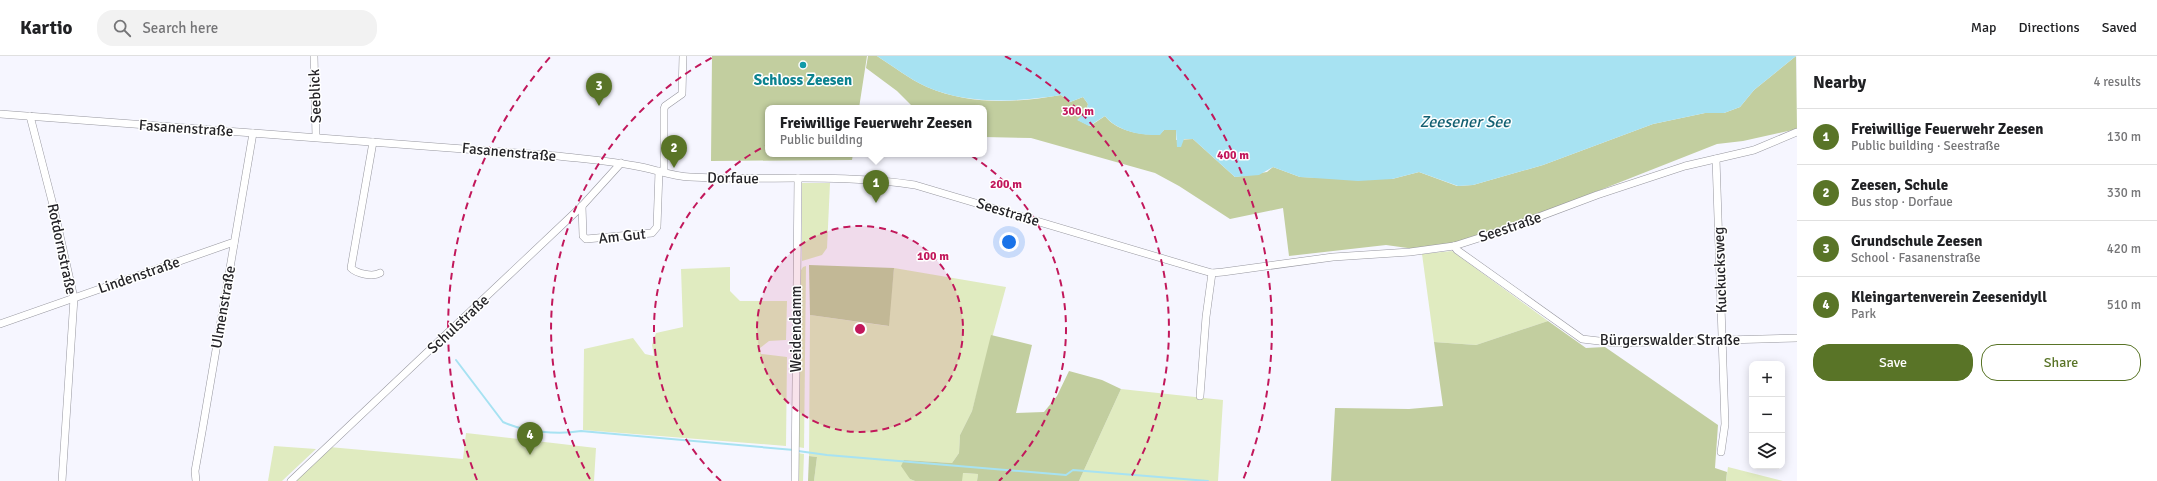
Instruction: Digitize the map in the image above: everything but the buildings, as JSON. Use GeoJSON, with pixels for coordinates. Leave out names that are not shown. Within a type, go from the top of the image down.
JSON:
{"type":"FeatureCollection","features":[{"type":"Feature","properties":{"kind":"street","name":"Seeblick"},"geometry":{"type":"LineString","coordinates":[[314,56],[316,137]]}},
{"type":"Feature","properties":{"kind":"street"},"geometry":{"type":"LineString","coordinates":[[662,172],[664,109],[665,106],[682,94],[683,56]]}},
{"type":"Feature","properties":{"kind":"street","name":"Fasanenstraße"},"geometry":{"type":"LineString","coordinates":[[0,114],[497,150],[621,163]]}},
{"type":"Feature","properties":{"kind":"street","name":"Rotdornstraße"},"geometry":{"type":"LineString","coordinates":[[30,116],[53,205],[74,298],[62,481]]}},
{"type":"Feature","properties":{"kind":"street","name":"Seestraße"},"geometry":{"type":"LineString","coordinates":[[798,178],[897,182],[915,185],[1212,272],[1333,257],[1410,252],[1454,246],[1501,231],[1597,195],[1685,166],[1754,150],[1797,132]]}},
{"type":"Feature","properties":{"kind":"street","name":"Ulmenstraße"},"geometry":{"type":"LineString","coordinates":[[196,481],[195,471],[253,133]]}},
{"type":"Feature","properties":{"kind":"street"},"geometry":{"type":"LineString","coordinates":[[373,142],[350,268],[356,272],[376,275],[380,273]]}},
{"type":"Feature","properties":{"kind":"street","name":"Kuckucksweg"},"geometry":{"type":"LineString","coordinates":[[1716,159],[1725,424],[1721,452]]}},
{"type":"Feature","properties":{"kind":"street","name":"Dorfaue"},"geometry":{"type":"LineString","coordinates":[[621,163],[662,172],[696,177],[798,178]]}},
{"type":"Feature","properties":{"kind":"street","name":"Schulstraße"},"geometry":{"type":"LineString","coordinates":[[291,481],[582,206],[621,163]]}},
{"type":"Feature","properties":{"kind":"street","name":"Am Gut"},"geometry":{"type":"LineString","coordinates":[[582,206],[583,236],[586,239],[652,233],[657,227],[662,172]]}},
{"type":"Feature","properties":{"kind":"street","name":"Weidendamm"},"geometry":{"type":"LineString","coordinates":[[795,481],[798,178]]}},
{"type":"Feature","properties":{"kind":"street","name":"Lindenstraße"},"geometry":{"type":"LineString","coordinates":[[0,324],[230,243],[234,243]]}},
{"type":"Feature","properties":{"kind":"street","name":"Bürgerswalder Straße"},"geometry":{"type":"LineString","coordinates":[[1454,246],[1582,339],[1616,342],[1797,338]]}},
{"type":"Feature","properties":{"kind":"street"},"geometry":{"type":"LineString","coordinates":[[1200,396],[1206,317],[1212,272]]}},
{"type":"Feature","properties":{"kind":"green space"},"geometry":{"type":"Polygon","coordinates":[[[712,56],[867,56],[859,105],[765,105],[765,157],[852,157],[852,160],[711,161],[712,56]]]}},
{"type":"Feature","properties":{"kind":"green space"},"geometry":{"type":"Polygon","coordinates":[[[868,56],[877,56],[920,84],[943,93],[976,100],[1027,100],[1061,95],[1070,102],[1083,97],[1088,104],[1086,112],[1078,120],[1090,126],[1105,116],[1122,129],[1145,134],[1160,134],[1164,130],[1176,130],[1176,140],[1193,139],[1235,177],[1267,172],[1273,167],[1300,177],[1328,178],[1392,179],[1419,172],[1457,186],[1473,185],[1543,165],[1653,124],[1705,113],[1724,113],[1740,107],[1754,90],[1796,56],[1797,129],[1743,141],[1717,144],[1458,246],[1422,250],[1386,245],[1289,256],[1283,208],[1230,219],[1179,186],[1155,173],[1031,138],[987,137],[987,105],[911,105],[897,91],[866,68],[868,56]]]}},
{"type":"Feature","properties":{"kind":"green space"},"geometry":{"type":"Polygon","coordinates":[[[802,183],[830,183],[827,248],[822,255],[802,261],[802,183]]]}},
{"type":"Feature","properties":{"kind":"green space"},"geometry":{"type":"Polygon","coordinates":[[[1452,251],[1548,321],[1476,345],[1434,342],[1422,254],[1452,251]]]}},
{"type":"Feature","properties":{"kind":"green space"},"geometry":{"type":"Polygon","coordinates":[[[809,265],[894,268],[889,326],[810,315],[809,265]]]}},
{"type":"Feature","properties":{"kind":"green space"},"geometry":{"type":"Polygon","coordinates":[[[806,266],[804,448],[798,447],[800,272],[803,267],[806,266]]]}},
{"type":"Feature","properties":{"kind":"green space"},"geometry":{"type":"Polygon","coordinates":[[[730,267],[730,291],[740,301],[787,301],[786,340],[769,341],[760,348],[761,354],[787,357],[786,446],[583,430],[584,349],[633,338],[645,354],[654,356],[652,345],[656,333],[683,327],[681,269],[730,267]]]}},
{"type":"Feature","properties":{"kind":"green space"},"geometry":{"type":"Polygon","coordinates":[[[894,268],[1006,287],[972,411],[960,435],[959,453],[952,463],[904,460],[910,479],[915,481],[814,481],[817,457],[809,456],[810,315],[888,326],[894,268]]]}},
{"type":"Feature","properties":{"kind":"green space"},"geometry":{"type":"Polygon","coordinates":[[[1548,321],[1586,348],[1605,347],[1718,425],[1715,468],[1727,472],[1726,481],[1331,481],[1335,408],[1409,409],[1443,406],[1434,342],[1476,345],[1548,321]]]}},
{"type":"Feature","properties":{"kind":"green space"},"geometry":{"type":"Polygon","coordinates":[[[991,335],[1032,345],[1016,413],[1044,412],[1057,396],[1069,371],[1102,380],[1121,389],[1079,481],[977,481],[978,474],[963,473],[962,481],[915,481],[910,479],[901,466],[904,460],[952,463],[959,453],[960,435],[972,411],[991,335]]]}},
{"type":"Feature","properties":{"kind":"green space"},"geometry":{"type":"Polygon","coordinates":[[[1121,389],[1223,400],[1218,481],[1079,481],[1121,389]]]}},
{"type":"Feature","properties":{"kind":"green space"},"geometry":{"type":"Polygon","coordinates":[[[466,433],[596,448],[594,481],[293,481],[329,447],[463,459],[466,433]]]}},
{"type":"Feature","properties":{"kind":"green space"},"geometry":{"type":"Polygon","coordinates":[[[274,446],[316,449],[282,481],[268,481],[274,446]]]}},
{"type":"Feature","properties":{"kind":"green space"},"geometry":{"type":"Polygon","coordinates":[[[798,453],[804,454],[803,481],[798,481],[798,453]]]}},
{"type":"Feature","properties":{"kind":"green space"},"geometry":{"type":"Polygon","coordinates":[[[809,456],[817,457],[814,481],[808,481],[809,456]]]}},
{"type":"Feature","properties":{"kind":"green space"},"geometry":{"type":"Polygon","coordinates":[[[1728,467],[1783,481],[1726,481],[1728,467]]]}},
{"type":"Feature","properties":{"kind":"green space"},"geometry":{"type":"Polygon","coordinates":[[[962,473],[978,474],[977,481],[962,481],[962,473]]]}},
{"type":"Feature","properties":{"kind":"water","name":"Zeesener See"},"geometry":{"type":"Polygon","coordinates":[[[877,56],[1796,56],[1754,90],[1740,107],[1724,113],[1705,113],[1653,124],[1543,165],[1473,185],[1458,186],[1419,172],[1392,179],[1358,181],[1300,177],[1273,167],[1259,175],[1235,177],[1193,139],[1184,139],[1181,147],[1177,147],[1176,130],[1164,130],[1160,135],[1145,135],[1123,129],[1105,116],[1089,126],[1077,120],[1086,112],[1088,104],[1083,97],[1070,102],[1061,95],[1010,100],[959,97],[943,93],[920,84],[877,56]]]}},
{"type":"Feature","properties":{"kind":"waterway"},"geometry":{"type":"LineString","coordinates":[[456,360],[503,422],[521,428],[552,433],[581,431],[794,450]]}},
{"type":"Feature","properties":{"kind":"waterway"},"geometry":{"type":"LineString","coordinates":[[798,451],[827,455],[1066,475],[1073,470],[1208,481]]}},
{"type":"Feature","properties":{"kind":"place","name":"Schloss Zeesen"},"geometry":{"type":"Point","coordinates":[803,65]}},
{"type":"Feature","properties":{"kind":"place","name":"Grundschule Zeesen"},"geometry":{"type":"Point","coordinates":[599,106]}},
{"type":"Feature","properties":{"kind":"place","name":"Zeesen, Schule"},"geometry":{"type":"Point","coordinates":[674,168]}},
{"type":"Feature","properties":{"kind":"place","name":"Freiwillige Feuerwehr Zeesen"},"geometry":{"type":"Point","coordinates":[876,203]}},
{"type":"Feature","properties":{"kind":"place","name":"Kleingartenverein Zeesenidyll"},"geometry":{"type":"Point","coordinates":[530,455]}}]}
